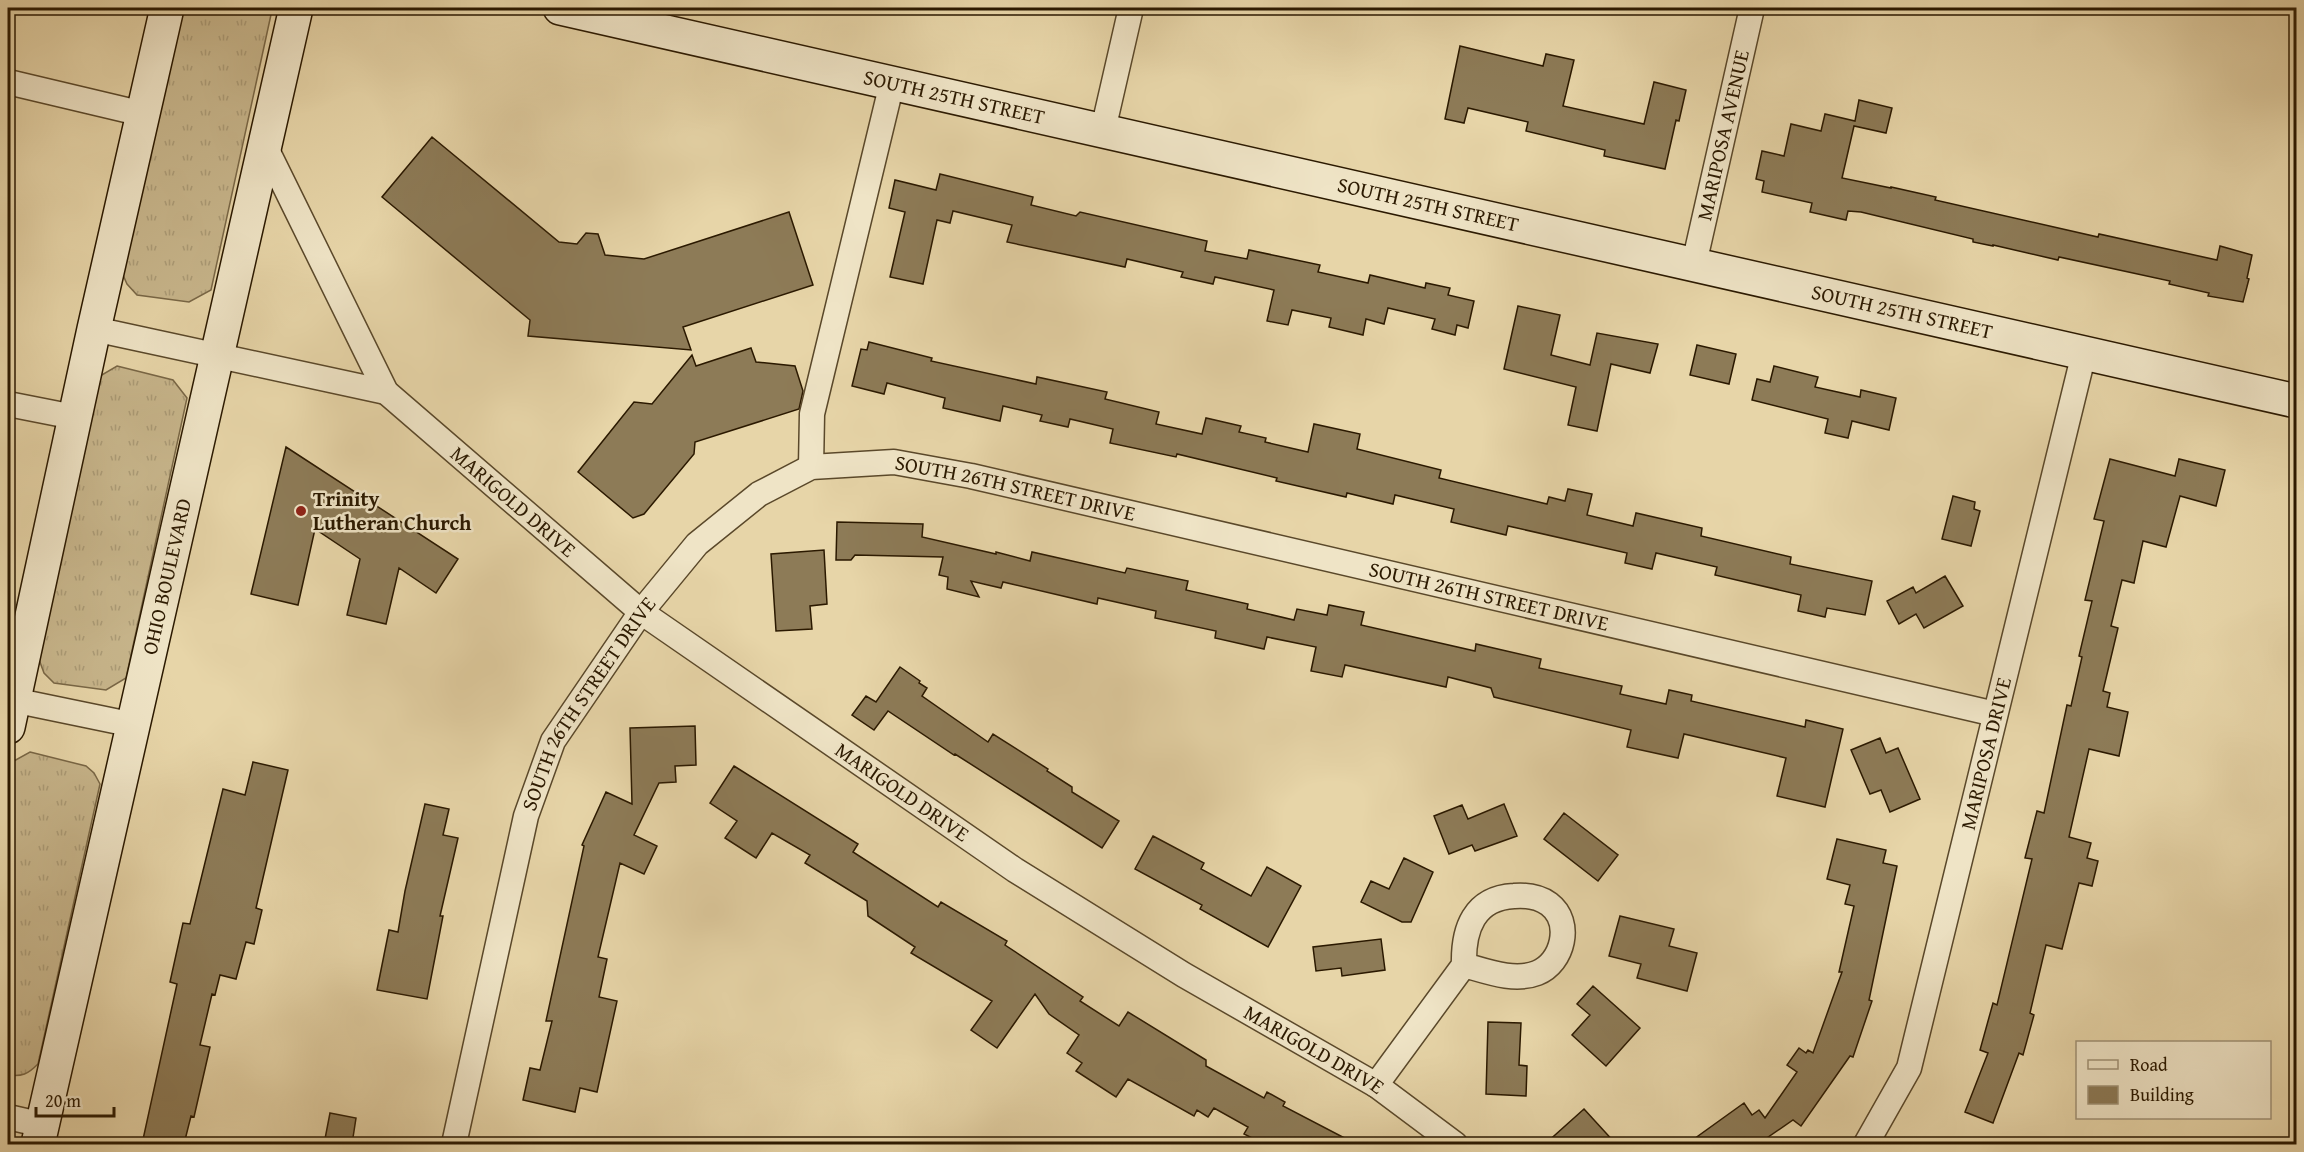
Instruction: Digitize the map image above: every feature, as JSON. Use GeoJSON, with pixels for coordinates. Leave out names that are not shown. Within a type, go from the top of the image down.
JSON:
{"type":"FeatureCollection","features":[{"type":"Feature","properties":{"kind":"street"},"geometry":{"type":"LineString","coordinates":[[134,725],[10,709],[93,329],[167,8]]}},
{"type":"Feature","properties":{"kind":"street","name":"OHIO BOULEVARD"},"geometry":{"type":"LineString","coordinates":[[40,1135],[297,8]]}},
{"type":"Feature","properties":{"kind":"street","name":"SOUTH 25TH STREET"},"geometry":{"type":"LineString","coordinates":[[560,8],[2296,401]]}},
{"type":"Feature","properties":{"kind":"street"},"geometry":{"type":"LineString","coordinates":[[1102,130],[1131,8]]}},
{"type":"Feature","properties":{"kind":"street","name":"MARIPOSA AVENUE"},"geometry":{"type":"LineString","coordinates":[[1694,264],[1752,8]]}},
{"type":"Feature","properties":{"kind":"street"},"geometry":{"type":"LineString","coordinates":[[8,82],[143,114]]}},
{"type":"Feature","properties":{"kind":"street"},"geometry":{"type":"LineString","coordinates":[[811,467],[812,414],[892,83]]}},
{"type":"Feature","properties":{"kind":"street","name":"MARIGOLD DRIVE"},"geometry":{"type":"LineString","coordinates":[[265,146],[386,392],[641,612],[1015,870],[1184,975],[1376,1085],[1455,1144]]}},
{"type":"Feature","properties":{"kind":"street","name":"MARIGOLD DRIVE"},"geometry":{"type":"LineString","coordinates":[[93,329],[386,392]]}},
{"type":"Feature","properties":{"kind":"street","name":"MARIPOSA DRIVE"},"geometry":{"type":"LineString","coordinates":[[1866,1144],[1909,1068],[2084,353]]}},
{"type":"Feature","properties":{"kind":"street"},"geometry":{"type":"LineString","coordinates":[[8,404],[74,417]]}},
{"type":"Feature","properties":{"kind":"street","name":"SOUTH 26TH STREET DRIVE"},"geometry":{"type":"LineString","coordinates":[[454,1144],[526,816],[553,741],[641,612],[697,544],[759,494],[811,467],[894,462],[971,476],[1995,714]]}},
{"type":"Feature","properties":{"kind":"street"},"geometry":{"type":"LineString","coordinates":[[1376,1085],[1464,964]]}},
{"type":"Feature","properties":{"kind":"street"},"geometry":{"type":"LineString","coordinates":[[8,1117],[40,1135]]}},
{"type":"Feature","properties":{"kind":"green space"},"geometry":{"type":"Polygon","coordinates":[[[179,8],[271,8],[272,10],[211,290],[189,302],[137,295],[127,284],[123,275],[179,8]]]}},
{"type":"Feature","properties":{"kind":"green space"},"geometry":{"type":"Polygon","coordinates":[[[117,366],[173,380],[187,398],[126,678],[106,690],[54,683],[44,673],[37,654],[100,376],[117,366]]]}},
{"type":"Feature","properties":{"kind":"green space"},"geometry":{"type":"Polygon","coordinates":[[[30,752],[86,766],[94,773],[100,784],[38,1064],[24,1074],[13,1076],[8,1075],[8,784],[12,762],[30,752]]]}},
{"type":"Feature","properties":{"kind":"building"},"geometry":{"type":"Polygon","coordinates":[[[1460,46],[1543,66],[1546,54],[1574,60],[1563,106],[1644,124],[1654,82],[1686,90],[1679,121],[1676,120],[1665,169],[1604,156],[1605,150],[1526,131],[1528,122],[1468,108],[1464,123],[1445,119],[1460,46]]]}},
{"type":"Feature","properties":{"kind":"building"},"geometry":{"type":"Polygon","coordinates":[[[1859,100],[1892,108],[1886,133],[1854,126],[1842,178],[1936,197],[1935,200],[2098,237],[2099,234],[2217,260],[2220,246],[2252,255],[2243,302],[2208,296],[2209,293],[2169,284],[2170,281],[2059,257],[2058,260],[1973,242],[1973,239],[1861,212],[1848,211],[1846,220],[1810,212],[1812,203],[1762,192],[1764,181],[1756,179],[1762,151],[1784,156],[1791,124],[1821,131],[1825,114],[1855,121],[1859,100]]]}},
{"type":"Feature","properties":{"kind":"building"},"geometry":{"type":"Polygon","coordinates":[[[432,137],[559,242],[577,244],[586,233],[598,234],[605,255],[644,259],[789,212],[813,285],[683,327],[691,350],[528,336],[530,320],[382,197],[432,137]]]}},
{"type":"Feature","properties":{"kind":"building"},"geometry":{"type":"Polygon","coordinates":[[[940,174],[1033,197],[1031,205],[1076,216],[1080,212],[1207,241],[1205,251],[1247,259],[1249,250],[1320,265],[1318,272],[1368,283],[1370,275],[1425,288],[1426,283],[1450,288],[1448,295],[1474,301],[1468,328],[1457,325],[1455,335],[1432,329],[1435,319],[1388,308],[1384,324],[1366,319],[1363,335],[1329,327],[1331,318],[1292,310],[1288,325],[1267,321],[1274,290],[1215,277],[1213,284],[1181,277],[1183,272],[1127,259],[1125,267],[1007,242],[1012,225],[953,211],[950,223],[937,220],[923,284],[890,277],[905,212],[889,208],[895,180],[936,190],[940,174]]]}},
{"type":"Feature","properties":{"kind":"building"},"geometry":{"type":"Polygon","coordinates":[[[1518,306],[1560,315],[1551,355],[1590,365],[1597,333],[1658,344],[1650,373],[1611,364],[1597,431],[1568,425],[1576,387],[1504,369],[1518,306]]]}},
{"type":"Feature","properties":{"kind":"building"},"geometry":{"type":"Polygon","coordinates":[[[869,342],[932,358],[931,361],[1036,384],[1037,377],[1107,392],[1105,399],[1159,412],[1156,424],[1202,434],[1206,418],[1241,426],[1239,432],[1266,438],[1265,442],[1308,452],[1314,424],[1360,434],[1357,449],[1441,470],[1439,478],[1547,504],[1549,497],[1565,501],[1568,489],[1592,494],[1587,515],[1633,526],[1636,513],[1702,528],[1701,536],[1791,557],[1790,564],[1872,581],[1865,615],[1827,608],[1825,617],[1798,611],[1801,595],[1715,575],[1717,567],[1656,553],[1652,569],[1625,563],[1627,553],[1508,526],[1506,535],[1451,522],[1454,509],[1395,495],[1393,504],[1347,493],[1346,497],[1177,454],[1176,457],[1110,443],[1113,429],[1070,419],[1068,427],[1040,421],[1042,415],[1003,406],[1000,421],[943,408],[945,398],[887,383],[884,394],[852,386],[861,349],[867,350],[869,342]]]}},
{"type":"Feature","properties":{"kind":"building"},"geometry":{"type":"Polygon","coordinates":[[[1697,345],[1736,354],[1729,384],[1690,375],[1697,345]]]}},
{"type":"Feature","properties":{"kind":"building"},"geometry":{"type":"Polygon","coordinates":[[[751,348],[756,362],[795,366],[803,391],[799,409],[695,442],[694,454],[644,514],[633,518],[578,472],[634,402],[652,404],[692,355],[696,366],[751,348]]]}},
{"type":"Feature","properties":{"kind":"building"},"geometry":{"type":"Polygon","coordinates":[[[1774,366],[1818,377],[1815,387],[1860,397],[1861,390],[1896,398],[1889,430],[1852,421],[1848,438],[1825,433],[1828,419],[1752,400],[1757,379],[1770,382],[1774,366]]]}},
{"type":"Feature","properties":{"kind":"building"},"geometry":{"type":"Polygon","coordinates":[[[286,447],[458,559],[436,593],[399,568],[386,624],[347,615],[360,559],[315,529],[298,605],[251,594],[286,447]]]}},
{"type":"Feature","properties":{"kind":"building"},"geometry":{"type":"Polygon","coordinates":[[[2110,459],[2175,476],[2179,459],[2225,470],[2216,506],[2180,496],[2166,547],[2143,541],[2134,583],[2122,580],[2111,626],[2118,628],[2103,691],[2110,693],[2107,707],[2128,712],[2119,756],[2089,749],[2069,837],[2091,843],[2087,858],[2098,861],[2092,886],[2079,883],[2062,949],[2046,945],[2030,1013],[2034,1015],[2023,1055],[2019,1053],[1993,1123],[1965,1112],[1988,1053],[1980,1050],[1993,1003],[1997,1005],[2032,859],[2025,858],[2037,811],[2044,813],[2067,705],[2071,706],[2082,657],[2079,656],[2092,601],[2085,600],[2104,521],[2094,519],[2110,459]]]}},
{"type":"Feature","properties":{"kind":"building"},"geometry":{"type":"Polygon","coordinates":[[[1953,496],[1975,502],[1974,509],[1980,511],[1971,546],[1942,539],[1953,496]]]}},
{"type":"Feature","properties":{"kind":"building"},"geometry":{"type":"Polygon","coordinates":[[[837,522],[923,524],[922,537],[1030,561],[1032,552],[1125,573],[1127,568],[1188,581],[1186,590],[1248,604],[1247,609],[1294,620],[1297,609],[1327,615],[1329,605],[1364,612],[1361,625],[1475,651],[1476,644],[1541,659],[1539,668],[1622,686],[1620,694],[1666,704],[1669,690],[1692,695],[1691,701],[1805,727],[1806,720],[1843,729],[1825,807],[1777,796],[1786,758],[1684,734],[1678,758],[1627,747],[1631,730],[1494,697],[1491,688],[1448,677],[1446,687],[1345,665],[1342,677],[1311,671],[1316,647],[1267,637],[1264,649],[1215,638],[1216,631],[1155,618],[1156,611],[1098,598],[1097,604],[1003,582],[1001,588],[971,581],[979,597],[947,589],[948,577],[939,575],[943,557],[855,555],[851,560],[836,560],[837,522]]]}},
{"type":"Feature","properties":{"kind":"building"},"geometry":{"type":"Polygon","coordinates":[[[824,550],[827,604],[810,606],[812,629],[776,631],[771,554],[824,550]]]}},
{"type":"Feature","properties":{"kind":"building"},"geometry":{"type":"Polygon","coordinates":[[[1945,576],[1963,606],[1924,628],[1916,614],[1899,624],[1887,601],[1913,587],[1916,593],[1945,576]]]}},
{"type":"Feature","properties":{"kind":"building"},"geometry":{"type":"Polygon","coordinates":[[[900,667],[927,688],[922,696],[988,742],[993,734],[1048,769],[1047,771],[1072,787],[1072,792],[1119,821],[1102,848],[888,711],[874,730],[852,715],[866,696],[876,702],[900,667]]]}},
{"type":"Feature","properties":{"kind":"building"},"geometry":{"type":"Polygon","coordinates":[[[695,726],[696,765],[675,766],[676,782],[659,783],[634,835],[657,846],[644,874],[620,863],[598,957],[607,959],[599,997],[617,1001],[597,1092],[580,1088],[575,1112],[523,1100],[530,1068],[540,1070],[552,1021],[546,1021],[584,846],[582,845],[606,792],[632,804],[630,728],[695,726]]]}},
{"type":"Feature","properties":{"kind":"building"},"geometry":{"type":"Polygon","coordinates":[[[1880,738],[1886,753],[1898,748],[1920,799],[1890,812],[1881,790],[1870,794],[1851,750],[1880,738]]]}},
{"type":"Feature","properties":{"kind":"building"},"geometry":{"type":"Polygon","coordinates":[[[253,762],[288,770],[256,908],[262,910],[254,944],[246,942],[236,979],[220,975],[215,995],[212,994],[200,1045],[210,1047],[194,1117],[191,1116],[184,1144],[142,1144],[177,984],[170,982],[183,923],[190,924],[223,789],[245,795],[253,762]]]}},
{"type":"Feature","properties":{"kind":"building"},"geometry":{"type":"Polygon","coordinates":[[[734,766],[858,844],[853,852],[938,907],[941,902],[1007,941],[1005,945],[1083,997],[1080,1001],[1119,1026],[1128,1012],[1206,1060],[1206,1066],[1264,1098],[1267,1092],[1285,1102],[1283,1106],[1356,1144],[1264,1144],[1244,1134],[1248,1127],[1214,1108],[1208,1117],[1197,1110],[1194,1116],[1128,1079],[1116,1097],[1076,1071],[1082,1063],[1067,1053],[1079,1035],[1049,1014],[1035,994],[997,1048],[971,1030],[992,1001],[911,953],[915,947],[868,916],[867,901],[805,863],[810,855],[772,833],[756,858],[725,838],[737,821],[710,803],[734,766]]]}},
{"type":"Feature","properties":{"kind":"building"},"geometry":{"type":"Polygon","coordinates":[[[425,804],[449,809],[443,835],[458,838],[440,916],[443,916],[427,999],[377,990],[389,930],[398,932],[425,804]]]}},
{"type":"Feature","properties":{"kind":"building"},"geometry":{"type":"Polygon","coordinates":[[[1504,804],[1517,836],[1475,851],[1472,845],[1449,854],[1434,816],[1462,805],[1468,819],[1504,804]]]}},
{"type":"Feature","properties":{"kind":"building"},"geometry":{"type":"Polygon","coordinates":[[[1564,813],[1618,855],[1598,881],[1544,839],[1564,813]]]}},
{"type":"Feature","properties":{"kind":"building"},"geometry":{"type":"Polygon","coordinates":[[[1153,836],[1204,863],[1201,869],[1251,896],[1267,867],[1301,886],[1268,947],[1200,909],[1202,905],[1135,869],[1153,836]]]}},
{"type":"Feature","properties":{"kind":"building"},"geometry":{"type":"Polygon","coordinates":[[[1837,839],[1886,850],[1883,863],[1897,866],[1869,1000],[1872,1001],[1853,1057],[1850,1056],[1801,1126],[1793,1120],[1758,1144],[1687,1144],[1744,1103],[1752,1115],[1759,1110],[1765,1118],[1797,1072],[1787,1065],[1799,1048],[1806,1053],[1808,1050],[1813,1053],[1842,972],[1839,972],[1854,906],[1845,904],[1850,885],[1827,879],[1837,839]]]}},
{"type":"Feature","properties":{"kind":"building"},"geometry":{"type":"Polygon","coordinates":[[[1404,858],[1433,872],[1411,922],[1402,922],[1361,902],[1371,881],[1389,889],[1404,858]]]}},
{"type":"Feature","properties":{"kind":"building"},"geometry":{"type":"Polygon","coordinates":[[[1620,916],[1674,929],[1669,946],[1697,953],[1687,991],[1637,978],[1641,964],[1609,956],[1620,916]]]}},
{"type":"Feature","properties":{"kind":"building"},"geometry":{"type":"Polygon","coordinates":[[[1381,939],[1385,970],[1342,976],[1341,968],[1316,971],[1313,947],[1381,939]]]}},
{"type":"Feature","properties":{"kind":"building"},"geometry":{"type":"Polygon","coordinates":[[[1593,986],[1640,1028],[1606,1066],[1572,1035],[1590,1015],[1577,1004],[1593,986]]]}},
{"type":"Feature","properties":{"kind":"building"},"geometry":{"type":"Polygon","coordinates":[[[1488,1022],[1521,1023],[1519,1065],[1527,1066],[1526,1096],[1486,1094],[1488,1022]]]}},
{"type":"Feature","properties":{"kind":"building"},"geometry":{"type":"Polygon","coordinates":[[[1584,1109],[1616,1144],[1545,1144],[1584,1109]]]}},
{"type":"Feature","properties":{"kind":"building"},"geometry":{"type":"Polygon","coordinates":[[[330,1113],[356,1118],[352,1144],[324,1144],[330,1113]]]}},
{"type":"Feature","properties":{"kind":"place","name":"Trinity Lutheran Church"},"geometry":{"type":"Point","coordinates":[301,511]}}]}
